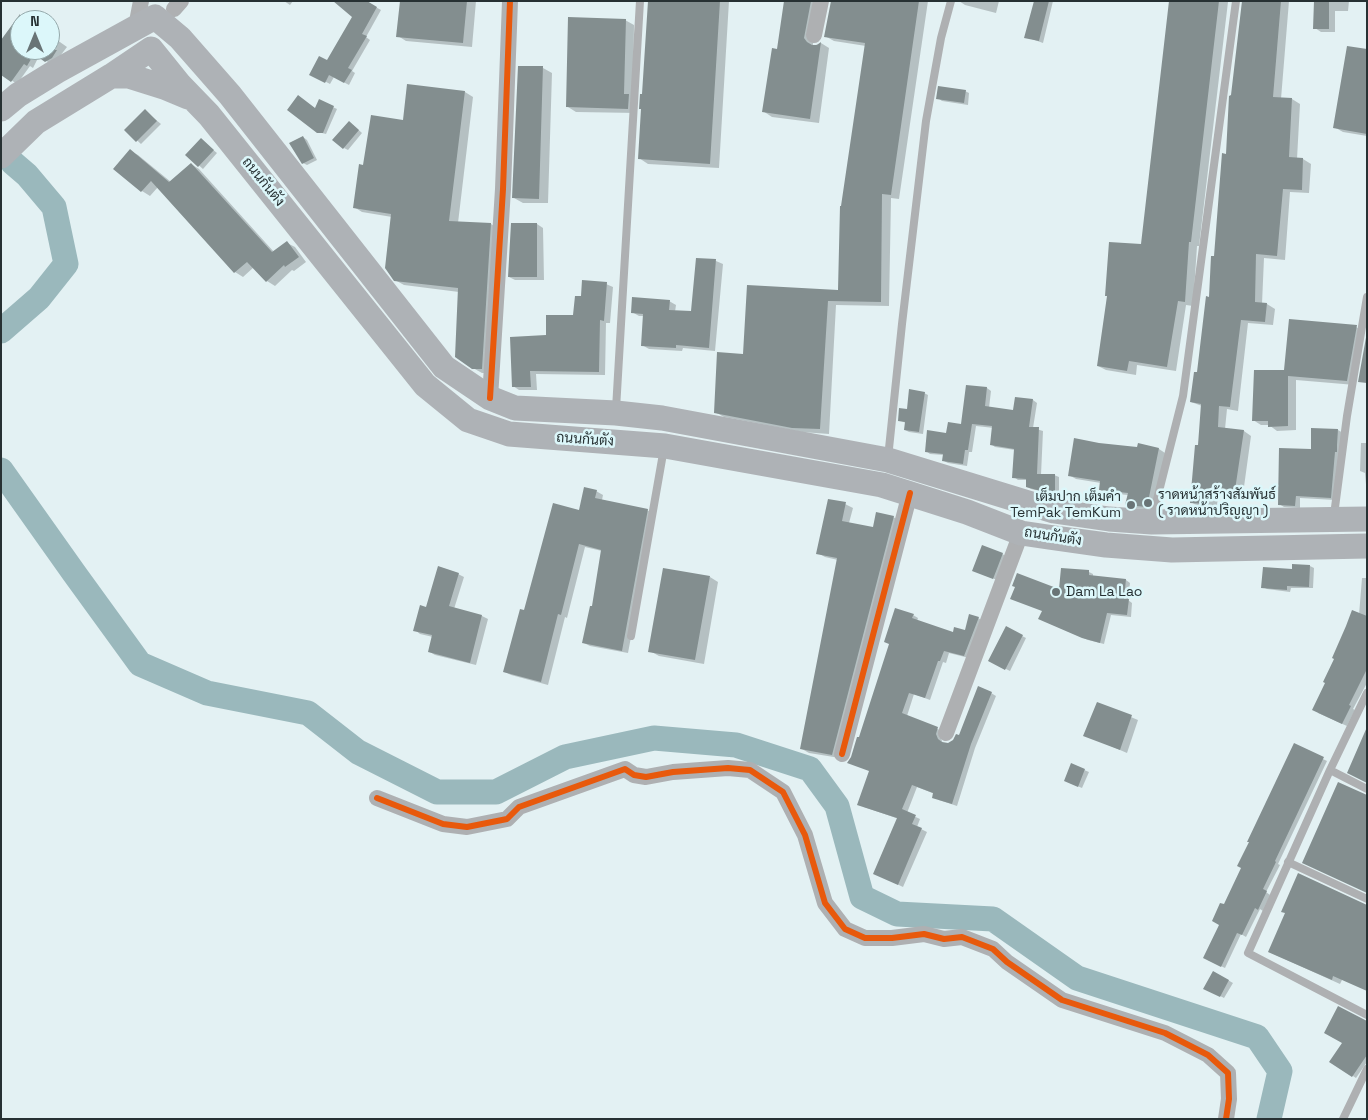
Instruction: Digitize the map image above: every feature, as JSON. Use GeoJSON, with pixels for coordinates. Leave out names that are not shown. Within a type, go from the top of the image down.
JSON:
{"type":"FeatureCollection","features":[{"type":"Feature","properties":{"kind":"main road","name":"ถนนกันตัง"},"geometry":{"type":"LineString","coordinates":[[157,13],[151,49],[180,85],[202,108],[425,385],[468,420],[509,434],[665,446],[882,485],[910,493],[1022,533],[1106,545],[1179,550],[1367,546]]}},
{"type":"Feature","properties":{"kind":"main road","name":"ถนนกันตัง"},"geometry":{"type":"LineString","coordinates":[[157,13],[230,95],[444,367],[490,398],[515,408],[616,413],[662,418],[888,460],[1054,511],[1109,519],[1152,522],[1367,519]]}},
{"type":"Feature","properties":{"kind":"main road"},"geometry":{"type":"LineString","coordinates":[[1,108],[57,70],[157,13]]}},
{"type":"Feature","properties":{"kind":"main road"},"geometry":{"type":"LineString","coordinates":[[1,156],[36,122],[151,49]]}},
{"type":"Feature","properties":{"kind":"main road"},"geometry":{"type":"LineString","coordinates":[[111,76],[129,76],[164,87],[202,108],[230,95]]}},
{"type":"Feature","properties":{"kind":"main road"},"geometry":{"type":"LineString","coordinates":[[448,404],[466,382]]}},
{"type":"Feature","properties":{"kind":"main road"},"geometry":{"type":"LineString","coordinates":[[711,454],[715,428]]}},
{"type":"Feature","properties":{"kind":"main road"},"geometry":{"type":"LineString","coordinates":[[944,505],[953,480]]}},
{"type":"Feature","properties":{"kind":"main road"},"geometry":{"type":"LineString","coordinates":[[1179,522],[1179,550]]}},
{"type":"Feature","properties":{"kind":"street"},"geometry":{"type":"LineString","coordinates":[[490,398],[503,189],[510,1]]}},
{"type":"Feature","properties":{"kind":"street"},"geometry":{"type":"LineString","coordinates":[[814,35],[821,1]]}},
{"type":"Feature","properties":{"kind":"street"},"geometry":{"type":"LineString","coordinates":[[842,754],[910,493]]}},
{"type":"Feature","properties":{"kind":"street"},"geometry":{"type":"LineString","coordinates":[[946,733],[1022,533]]}},
{"type":"Feature","properties":{"kind":"street"},"geometry":{"type":"LineString","coordinates":[[377,798],[443,824],[467,826],[507,819],[519,807],[625,769],[634,775],[646,777],[673,772],[728,768],[750,770],[783,792],[805,835],[825,903],[845,929],[865,938],[892,938],[924,934],[944,939],[962,937],[993,949],[1007,962],[1062,1000],[1164,1033],[1208,1055],[1228,1073],[1230,1099],[1226,1119]]}},
{"type":"Feature","properties":{"kind":"lane"},"geometry":{"type":"LineString","coordinates":[[616,413],[640,1]]}},
{"type":"Feature","properties":{"kind":"lane"},"geometry":{"type":"LineString","coordinates":[[888,460],[926,121],[941,38],[951,1]]}},
{"type":"Feature","properties":{"kind":"lane"},"geometry":{"type":"LineString","coordinates":[[1152,522],[1183,396],[1236,1]]}},
{"type":"Feature","properties":{"kind":"lane"},"geometry":{"type":"LineString","coordinates":[[1334,519],[1347,416],[1367,297]]}},
{"type":"Feature","properties":{"kind":"lane"},"geometry":{"type":"LineString","coordinates":[[632,636],[665,446]]}},
{"type":"Feature","properties":{"kind":"lane"},"geometry":{"type":"LineString","coordinates":[[1367,693],[1330,770],[1248,953],[1367,1016]]}},
{"type":"Feature","properties":{"kind":"lane"},"geometry":{"type":"LineString","coordinates":[[1330,770],[1367,789]]}},
{"type":"Feature","properties":{"kind":"lane"},"geometry":{"type":"LineString","coordinates":[[1288,862],[1367,899]]}},
{"type":"Feature","properties":{"kind":"lane"},"geometry":{"type":"LineString","coordinates":[[1344,1119],[1367,1069]]}},
{"type":"Feature","properties":{"kind":"building"},"geometry":{"type":"Polygon","coordinates":[[[333,1],[367,1],[377,7],[362,34],[367,36],[348,68],[352,70],[344,83],[329,75],[325,83],[309,75],[319,56],[327,60],[352,17],[333,1]]]}},
{"type":"Feature","properties":{"kind":"building"},"geometry":{"type":"Polygon","coordinates":[[[400,1],[467,1],[463,43],[396,37],[400,1]]]}},
{"type":"Feature","properties":{"kind":"building"},"geometry":{"type":"Polygon","coordinates":[[[648,1],[720,1],[710,164],[638,159],[641,109],[639,109],[640,94],[642,94],[648,1]]]}},
{"type":"Feature","properties":{"kind":"building"},"geometry":{"type":"Polygon","coordinates":[[[784,1],[811,1],[804,38],[812,45],[817,45],[821,42],[810,119],[762,112],[772,48],[777,49],[784,1]]]}},
{"type":"Feature","properties":{"kind":"building"},"geometry":{"type":"Polygon","coordinates":[[[831,1],[919,1],[891,195],[882,194],[881,302],[828,301],[820,429],[792,428],[714,413],[717,352],[743,354],[747,285],[838,290],[840,206],[865,43],[824,37],[831,1]]]}},
{"type":"Feature","properties":{"kind":"building"},"geometry":{"type":"Polygon","coordinates":[[[1034,1],[1049,1],[1039,41],[1024,38],[1034,1]]]}},
{"type":"Feature","properties":{"kind":"building"},"geometry":{"type":"Polygon","coordinates":[[[1169,1],[1219,1],[1191,242],[1189,242],[1185,302],[1178,301],[1167,367],[1129,361],[1127,371],[1097,366],[1107,296],[1105,296],[1109,242],[1141,244],[1169,1]]]}},
{"type":"Feature","properties":{"kind":"building"},"geometry":{"type":"Polygon","coordinates":[[[1242,1],[1281,1],[1273,97],[1292,98],[1289,157],[1303,158],[1302,190],[1283,189],[1277,256],[1256,254],[1255,302],[1267,303],[1265,322],[1241,320],[1230,407],[1219,406],[1218,427],[1244,430],[1235,490],[1211,487],[1209,504],[1190,503],[1195,445],[1198,445],[1201,404],[1190,402],[1194,372],[1197,372],[1206,296],[1209,297],[1211,256],[1214,256],[1222,153],[1226,154],[1229,96],[1231,95],[1242,1]]]}},
{"type":"Feature","properties":{"kind":"building"},"geometry":{"type":"Polygon","coordinates":[[[1314,1],[1329,1],[1329,29],[1313,29],[1314,1]]]}},
{"type":"Feature","properties":{"kind":"building"},"geometry":{"type":"Polygon","coordinates":[[[568,17],[626,19],[624,94],[629,94],[628,109],[566,107],[568,17]]]}},
{"type":"Feature","properties":{"kind":"building"},"geometry":{"type":"Polygon","coordinates":[[[10,28],[10,60],[30,60],[27,66],[24,64],[11,82],[1,75],[1,40],[10,28]]]}},
{"type":"Feature","properties":{"kind":"building"},"geometry":{"type":"Polygon","coordinates":[[[1347,46],[1367,49],[1367,134],[1333,128],[1347,46]]]}},
{"type":"Feature","properties":{"kind":"building"},"geometry":{"type":"Polygon","coordinates":[[[518,66],[543,66],[539,199],[512,198],[518,66]]]}},
{"type":"Feature","properties":{"kind":"building"},"geometry":{"type":"Polygon","coordinates":[[[407,84],[465,91],[449,221],[491,223],[482,369],[472,369],[455,357],[458,288],[394,281],[385,268],[391,214],[353,208],[359,164],[363,165],[371,115],[403,120],[407,84]]]}},
{"type":"Feature","properties":{"kind":"building"},"geometry":{"type":"Polygon","coordinates":[[[938,86],[966,90],[964,103],[936,99],[938,86]]]}},
{"type":"Feature","properties":{"kind":"building"},"geometry":{"type":"Polygon","coordinates":[[[298,95],[315,108],[319,99],[334,106],[323,133],[317,133],[287,110],[298,95]]]}},
{"type":"Feature","properties":{"kind":"building"},"geometry":{"type":"Polygon","coordinates":[[[145,109],[157,121],[136,142],[124,130],[145,109]]]}},
{"type":"Feature","properties":{"kind":"building"},"geometry":{"type":"Polygon","coordinates":[[[349,121],[359,130],[343,149],[332,140],[349,121]]]}},
{"type":"Feature","properties":{"kind":"building"},"geometry":{"type":"Polygon","coordinates":[[[303,136],[314,158],[302,164],[289,143],[303,136]]]}},
{"type":"Feature","properties":{"kind":"building"},"geometry":{"type":"Polygon","coordinates":[[[201,138],[214,150],[198,167],[185,155],[201,138]]]}},
{"type":"Feature","properties":{"kind":"building"},"geometry":{"type":"Polygon","coordinates":[[[130,149],[169,182],[191,163],[272,252],[287,241],[299,257],[285,267],[284,265],[266,282],[247,262],[234,273],[151,181],[141,192],[113,169],[130,149]]]}},
{"type":"Feature","properties":{"kind":"building"},"geometry":{"type":"Polygon","coordinates":[[[511,223],[537,223],[537,277],[508,277],[511,223]]]}},
{"type":"Feature","properties":{"kind":"building"},"geometry":{"type":"Polygon","coordinates":[[[696,258],[716,259],[709,348],[676,345],[676,348],[641,346],[643,314],[631,313],[632,297],[670,300],[669,310],[691,311],[696,258]]]}},
{"type":"Feature","properties":{"kind":"building"},"geometry":{"type":"Polygon","coordinates":[[[582,280],[607,282],[604,321],[600,320],[599,372],[530,371],[531,387],[512,387],[510,337],[546,335],[546,315],[573,315],[575,296],[581,296],[582,280]]]}},
{"type":"Feature","properties":{"kind":"building"},"geometry":{"type":"Polygon","coordinates":[[[1289,319],[1357,325],[1347,381],[1288,376],[1288,426],[1268,427],[1268,421],[1252,421],[1254,370],[1284,370],[1289,319]]]}},
{"type":"Feature","properties":{"kind":"building"},"geometry":{"type":"Polygon","coordinates":[[[1367,332],[1367,383],[1358,382],[1367,332]]]}},
{"type":"Feature","properties":{"kind":"building"},"geometry":{"type":"Polygon","coordinates":[[[966,385],[987,387],[985,406],[1013,410],[1015,397],[1033,399],[1029,427],[1039,427],[1037,474],[1055,474],[1055,495],[1026,487],[1026,479],[1012,478],[1014,449],[990,445],[992,426],[972,424],[968,450],[965,450],[963,464],[942,461],[943,454],[925,452],[927,430],[946,433],[948,422],[961,424],[966,385]]]}},
{"type":"Feature","properties":{"kind":"building"},"geometry":{"type":"Polygon","coordinates":[[[909,389],[925,392],[919,432],[904,430],[905,422],[898,421],[899,408],[907,409],[909,389]]]}},
{"type":"Feature","properties":{"kind":"building"},"geometry":{"type":"Polygon","coordinates":[[[1311,428],[1338,429],[1331,498],[1296,496],[1295,506],[1278,505],[1279,448],[1311,449],[1311,428]]]}},
{"type":"Feature","properties":{"kind":"building"},"geometry":{"type":"Polygon","coordinates":[[[1074,438],[1137,447],[1138,443],[1159,448],[1147,507],[1125,505],[1128,493],[1099,490],[1100,481],[1068,476],[1074,438]]]}},
{"type":"Feature","properties":{"kind":"building"},"geometry":{"type":"Polygon","coordinates":[[[584,487],[597,490],[595,498],[648,509],[622,651],[582,643],[590,606],[592,606],[601,550],[579,544],[561,615],[558,614],[541,682],[503,672],[520,609],[524,610],[553,503],[579,510],[584,487]]]}},
{"type":"Feature","properties":{"kind":"building"},"geometry":{"type":"Polygon","coordinates":[[[828,499],[846,502],[842,521],[873,527],[876,512],[894,516],[832,755],[800,749],[837,558],[816,554],[828,499]]]}},
{"type":"Feature","properties":{"kind":"building"},"geometry":{"type":"Polygon","coordinates":[[[982,545],[1003,553],[993,579],[972,571],[982,545]]]}},
{"type":"Feature","properties":{"kind":"building"},"geometry":{"type":"Polygon","coordinates":[[[1292,564],[1310,565],[1309,587],[1287,586],[1287,590],[1261,588],[1263,567],[1292,569],[1292,564]]]}},
{"type":"Feature","properties":{"kind":"building"},"geometry":{"type":"Polygon","coordinates":[[[438,566],[459,573],[449,606],[482,615],[470,663],[428,652],[432,635],[413,631],[420,605],[426,607],[438,566]]]}},
{"type":"Feature","properties":{"kind":"building"},"geometry":{"type":"Polygon","coordinates":[[[663,568],[710,576],[695,660],[648,652],[663,568]]]}},
{"type":"Feature","properties":{"kind":"building"},"geometry":{"type":"Polygon","coordinates":[[[1061,568],[1089,570],[1089,575],[1126,579],[1124,599],[1129,599],[1127,615],[1107,613],[1100,643],[1082,638],[1038,619],[1042,611],[1010,599],[1015,587],[1012,586],[1017,573],[1059,589],[1061,568]]]}},
{"type":"Feature","properties":{"kind":"building"},"geometry":{"type":"Polygon","coordinates":[[[895,608],[914,614],[912,618],[953,632],[954,627],[965,630],[969,614],[979,617],[964,656],[944,651],[940,661],[938,661],[925,698],[909,693],[902,713],[938,727],[936,734],[938,739],[948,743],[953,740],[956,734],[959,735],[978,686],[992,692],[971,744],[952,804],[932,798],[933,793],[912,785],[902,809],[916,815],[912,824],[922,828],[898,885],[873,874],[897,818],[857,805],[869,771],[847,763],[851,757],[857,737],[859,737],[889,644],[884,642],[895,608]]]}},
{"type":"Feature","properties":{"kind":"building"},"geometry":{"type":"Polygon","coordinates":[[[1352,610],[1367,616],[1367,669],[1342,724],[1312,710],[1325,683],[1323,682],[1334,659],[1332,658],[1352,610]]]}},
{"type":"Feature","properties":{"kind":"building"},"geometry":{"type":"Polygon","coordinates":[[[1006,626],[1023,635],[1005,670],[988,661],[1006,626]]]}},
{"type":"Feature","properties":{"kind":"building"},"geometry":{"type":"Polygon","coordinates":[[[1097,702],[1132,715],[1120,750],[1083,736],[1097,702]]]}},
{"type":"Feature","properties":{"kind":"building"},"geometry":{"type":"Polygon","coordinates":[[[1367,727],[1367,783],[1347,773],[1367,727]]]}},
{"type":"Feature","properties":{"kind":"building"},"geometry":{"type":"Polygon","coordinates":[[[1294,743],[1324,757],[1275,861],[1263,889],[1267,891],[1258,910],[1255,908],[1242,935],[1237,933],[1221,967],[1203,958],[1219,925],[1212,921],[1220,903],[1224,904],[1241,868],[1237,866],[1249,842],[1247,842],[1294,743]]]}},
{"type":"Feature","properties":{"kind":"building"},"geometry":{"type":"Polygon","coordinates":[[[1071,763],[1085,769],[1078,787],[1064,781],[1071,763]]]}},
{"type":"Feature","properties":{"kind":"building"},"geometry":{"type":"Polygon","coordinates":[[[1338,782],[1367,795],[1367,893],[1302,863],[1338,782]]]}},
{"type":"Feature","properties":{"kind":"building"},"geometry":{"type":"Polygon","coordinates":[[[1298,873],[1367,905],[1367,991],[1333,976],[1332,980],[1268,952],[1285,913],[1281,912],[1298,873]]]}},
{"type":"Feature","properties":{"kind":"building"},"geometry":{"type":"Polygon","coordinates":[[[1213,971],[1229,980],[1220,997],[1203,989],[1213,971]]]}},
{"type":"Feature","properties":{"kind":"building"},"geometry":{"type":"Polygon","coordinates":[[[1338,1006],[1367,1021],[1367,1055],[1352,1077],[1329,1062],[1342,1043],[1324,1033],[1338,1006]]]}},
{"type":"Feature","properties":{"kind":"waterway"},"geometry":{"type":"LineString","coordinates":[[1,331],[39,298],[66,264],[54,207],[27,175],[13,163]]}},
{"type":"Feature","properties":{"kind":"waterway"},"geometry":{"type":"LineString","coordinates":[[1,470],[140,664],[207,693],[308,713],[358,752],[437,792],[496,792],[565,757],[654,738],[736,745],[810,769],[837,806],[862,897],[897,914],[993,919],[1077,978],[1257,1037],[1280,1071],[1269,1119]]}},
{"type":"Feature","properties":{"kind":"cycle path"},"geometry":{"type":"LineString","coordinates":[[490,398],[503,189],[510,1]]}},
{"type":"Feature","properties":{"kind":"cycle path"},"geometry":{"type":"LineString","coordinates":[[842,754],[910,493]]}},
{"type":"Feature","properties":{"kind":"cycle path"},"geometry":{"type":"LineString","coordinates":[[377,798],[443,824],[467,827],[507,819],[519,807],[625,769],[634,775],[646,777],[673,772],[728,768],[750,770],[783,792],[805,835],[825,903],[845,929],[865,938],[892,938],[924,934],[944,939],[962,937],[993,949],[1007,962],[1062,1000],[1165,1033],[1208,1055],[1228,1073],[1229,1099],[1226,1119]]}},
{"type":"Feature","properties":{"kind":"place","name":"ราดหน้าสร้างสัมพันธ์ ( ราดหน้าปริญญา )"},"geometry":{"type":"Point","coordinates":[1148,503]}},
{"type":"Feature","properties":{"kind":"place","name":"เต็มปาก เต็มคำ TemPak TemKum"},"geometry":{"type":"Point","coordinates":[1131,505]}},
{"type":"Feature","properties":{"kind":"place","name":"Dam La Lao"},"geometry":{"type":"Point","coordinates":[1056,592]}}]}
